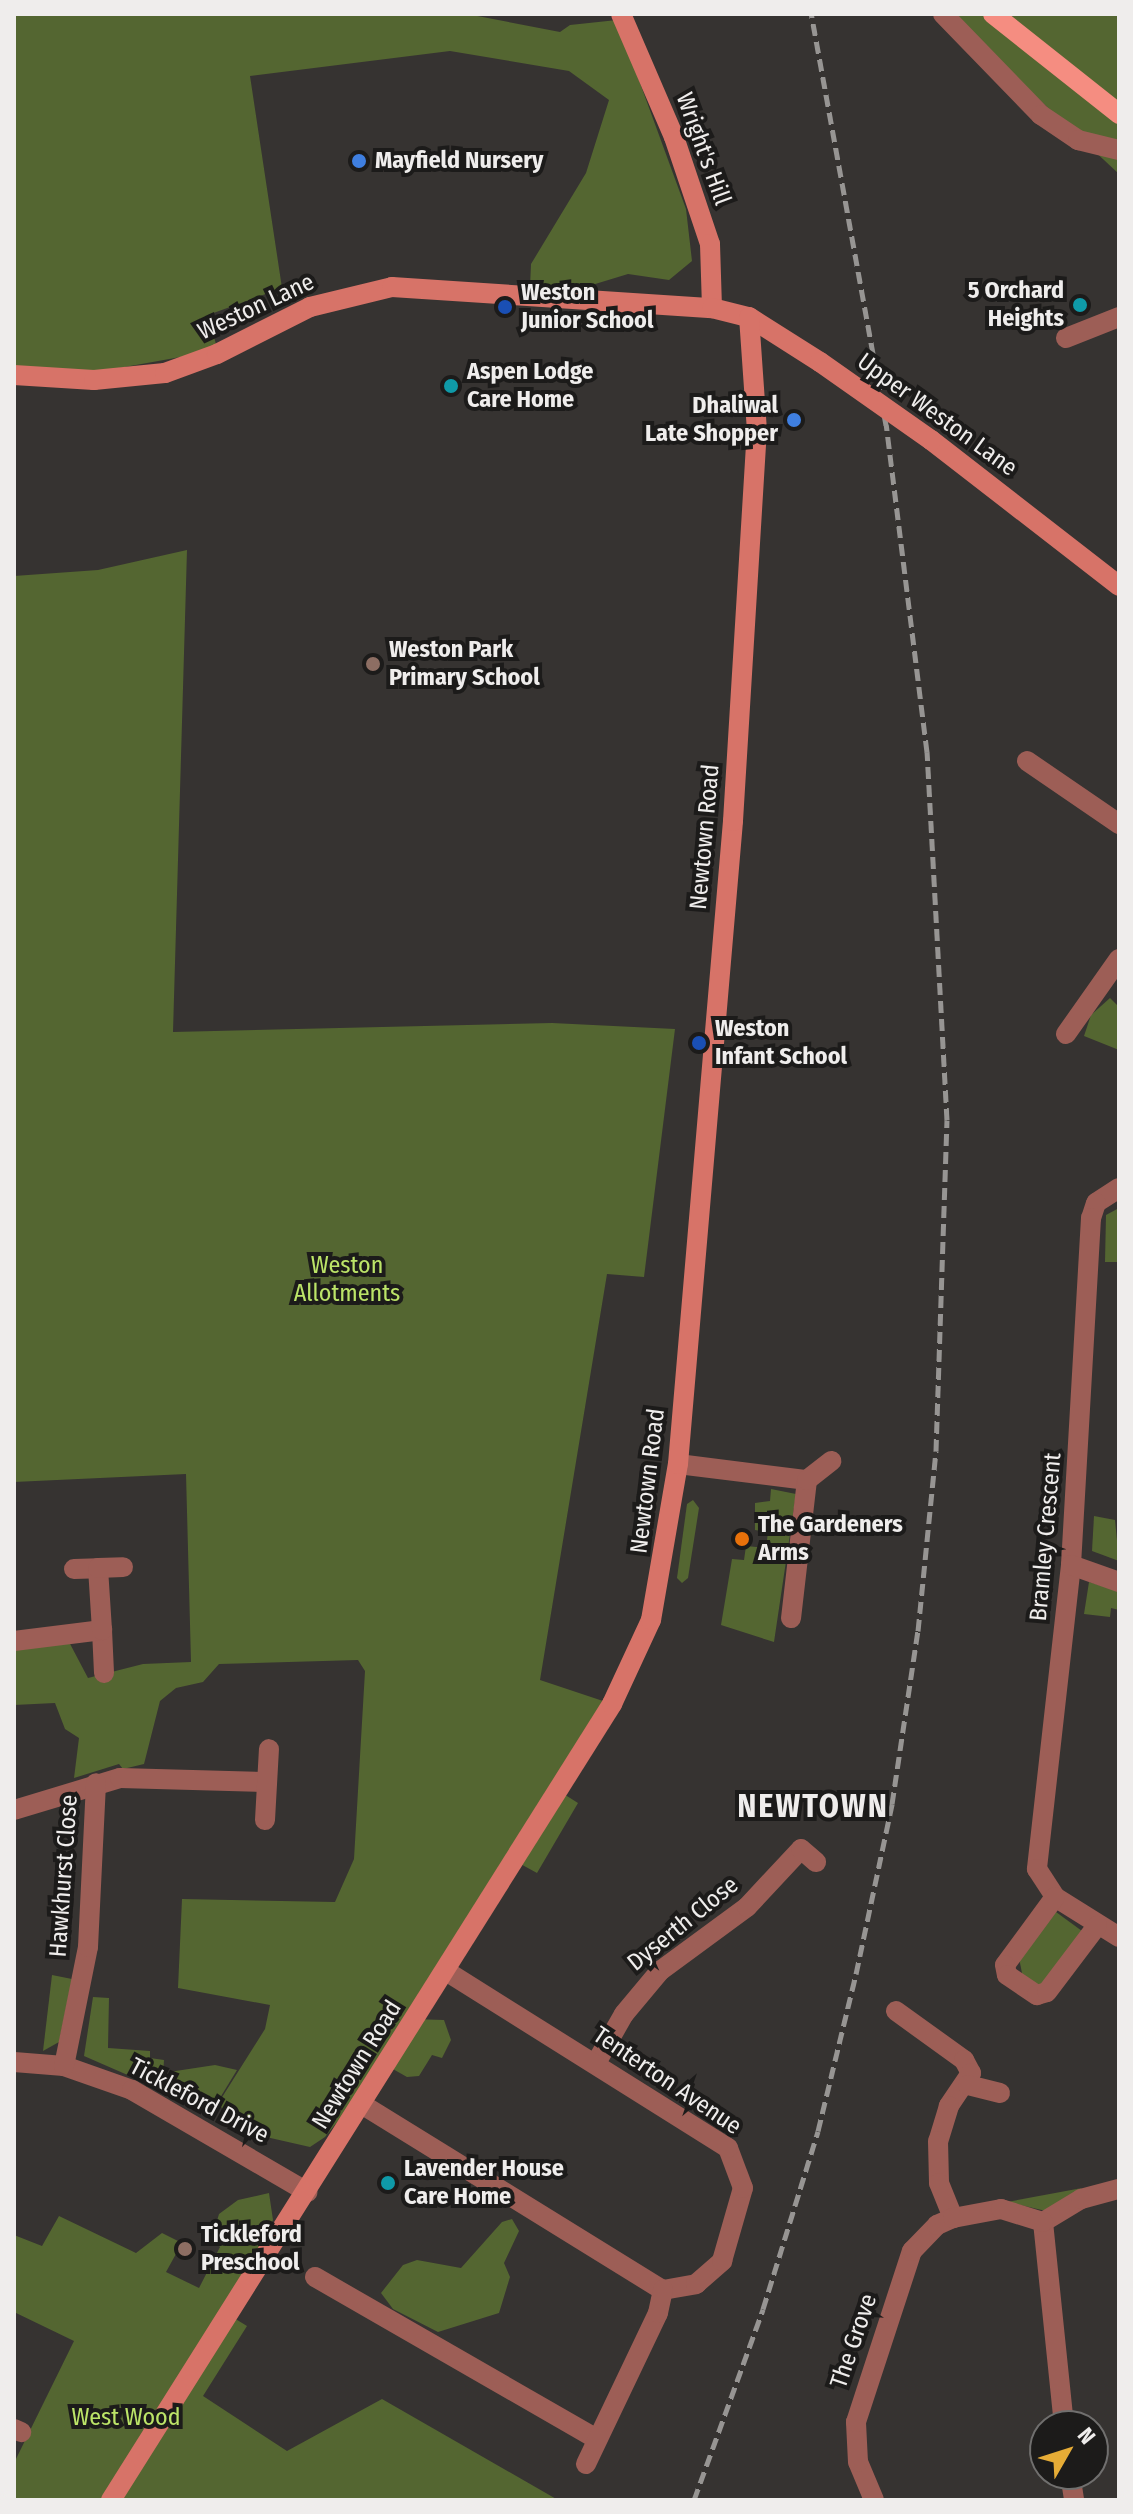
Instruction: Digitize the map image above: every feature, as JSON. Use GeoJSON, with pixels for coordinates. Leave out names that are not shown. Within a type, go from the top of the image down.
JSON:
{"type":"FeatureCollection","features":[{"type":"Feature","properties":{"kind":"main road"},"geometry":{"type":"LineString","coordinates":[[993,14],[1119,114]]}},
{"type":"Feature","properties":{"kind":"street","name":"Wright's Hill"},"geometry":{"type":"LineString","coordinates":[[621,14],[674,137],[710,244],[712,308]]}},
{"type":"Feature","properties":{"kind":"street"},"geometry":{"type":"LineString","coordinates":[[943,14],[1041,115],[1078,140],[1119,150]]}},
{"type":"Feature","properties":{"kind":"street","name":"Weston Lane"},"geometry":{"type":"LineString","coordinates":[[14,375],[94,380],[165,373],[217,354],[310,307],[392,287],[712,308]]}},
{"type":"Feature","properties":{"kind":"street","name":"Upper Weston Lane"},"geometry":{"type":"LineString","coordinates":[[712,308],[749,317],[820,362],[931,440],[1119,586]]}},
{"type":"Feature","properties":{"kind":"street","name":"Newtown Road"},"geometry":{"type":"LineString","coordinates":[[111,2500],[363,2105],[612,1704],[638,1653],[660,1589],[678,1464],[748,614],[757,431],[749,317]]}},
{"type":"Feature","properties":{"kind":"street"},"geometry":{"type":"LineString","coordinates":[[1066,338],[1119,317]]}},
{"type":"Feature","properties":{"kind":"street"},"geometry":{"type":"LineString","coordinates":[[1027,761],[1119,824]]}},
{"type":"Feature","properties":{"kind":"street"},"geometry":{"type":"LineString","coordinates":[[1066,1034],[1119,959]]}},
{"type":"Feature","properties":{"kind":"street","name":"Bramley Crescent"},"geometry":{"type":"LineString","coordinates":[[1119,1188],[1096,1203],[1091,1218],[1071,1565],[1037,1869],[1055,1897],[1119,1937]]}},
{"type":"Feature","properties":{"kind":"street"},"geometry":{"type":"LineString","coordinates":[[791,1618],[807,1480],[831,1461]]}},
{"type":"Feature","properties":{"kind":"street"},"geometry":{"type":"LineString","coordinates":[[678,1464],[807,1480]]}},
{"type":"Feature","properties":{"kind":"street"},"geometry":{"type":"LineString","coordinates":[[1071,1565],[1119,1582]]}},
{"type":"Feature","properties":{"kind":"street"},"geometry":{"type":"LineString","coordinates":[[74,1569],[123,1567]]}},
{"type":"Feature","properties":{"kind":"street"},"geometry":{"type":"LineString","coordinates":[[98,1568],[104,1673]]}},
{"type":"Feature","properties":{"kind":"street"},"geometry":{"type":"LineString","coordinates":[[14,1641],[102,1630]]}},
{"type":"Feature","properties":{"kind":"street"},"geometry":{"type":"LineString","coordinates":[[265,1820],[269,1749]]}},
{"type":"Feature","properties":{"kind":"street","name":"Hawkhurst Close"},"geometry":{"type":"LineString","coordinates":[[14,1810],[96,1783],[143,1778],[267,1782]]}},
{"type":"Feature","properties":{"kind":"street","name":"Hawkhurst Close"},"geometry":{"type":"LineString","coordinates":[[64,2066],[88,1947],[96,1783]]}},
{"type":"Feature","properties":{"kind":"street","name":"Dyserth Close"},"geometry":{"type":"LineString","coordinates":[[596,2063],[624,2014],[660,1971],[747,1907],[801,1849],[816,1862]]}},
{"type":"Feature","properties":{"kind":"street"},"geometry":{"type":"LineString","coordinates":[[1055,1897],[1005,1965],[1007,1975],[1037,1995],[1047,1992],[1097,1926]]}},
{"type":"Feature","properties":{"kind":"street","name":"Tenterton Avenue"},"geometry":{"type":"LineString","coordinates":[[446,1971],[728,2148],[739,2167],[743,2188],[722,2261],[696,2284],[663,2290]]}},
{"type":"Feature","properties":{"kind":"street"},"geometry":{"type":"LineString","coordinates":[[896,2011],[964,2060],[971,2073],[968,2085],[949,2106],[938,2141],[939,2183],[953,2218]]}},
{"type":"Feature","properties":{"kind":"street","name":"Tickleford Drive"},"geometry":{"type":"LineString","coordinates":[[14,2062],[64,2066],[132,2090],[307,2192]]}},
{"type":"Feature","properties":{"kind":"street"},"geometry":{"type":"LineString","coordinates":[[968,2085],[1000,2093]]}},
{"type":"Feature","properties":{"kind":"street"},"geometry":{"type":"LineString","coordinates":[[363,2105],[663,2290],[658,2313],[586,2464]]}},
{"type":"Feature","properties":{"kind":"street"},"geometry":{"type":"LineString","coordinates":[[1062,2410],[1043,2222],[1081,2199],[1119,2189]]}},
{"type":"Feature","properties":{"kind":"street","name":"The Grove"},"geometry":{"type":"LineString","coordinates":[[874,2500],[855,2441],[860,2402],[912,2251],[923,2236],[953,2218],[1001,2209],[1043,2222]]}},
{"type":"Feature","properties":{"kind":"street"},"geometry":{"type":"LineString","coordinates":[[315,2277],[597,2439]]}},
{"type":"Feature","properties":{"kind":"green space"},"geometry":{"type":"Polygon","coordinates":[[[14,14],[467,14],[560,32],[570,25],[617,20],[686,209],[692,261],[669,280],[628,274],[569,292],[530,287],[531,264],[586,173],[609,100],[569,71],[450,51],[250,76],[282,288],[208,315],[217,348],[203,353],[91,373],[14,366],[14,14]]]}},
{"type":"Feature","properties":{"kind":"green space"},"geometry":{"type":"Polygon","coordinates":[[[955,14],[1119,14],[1119,174],[1000,63],[955,14]]]}},
{"type":"Feature","properties":{"kind":"green space","name":"Weston Allotments"},"geometry":{"type":"Polygon","coordinates":[[[187,550],[173,1032],[552,1023],[675,1029],[644,1277],[607,1274],[540,1680],[612,1704],[559,1791],[578,1803],[537,1873],[515,1861],[411,2019],[444,2020],[451,2040],[442,2058],[432,2055],[419,2076],[407,2077],[384,2064],[325,2137],[310,2147],[244,2132],[227,2119],[219,2102],[265,2029],[270,2005],[178,1988],[182,1899],[335,1902],[354,1859],[365,1671],[358,1660],[219,1664],[203,1682],[176,1688],[160,1701],[144,1764],[123,1769],[119,1764],[74,1778],[79,1738],[65,1729],[55,1703],[14,1705],[14,1649],[68,1640],[88,1678],[143,1664],[191,1662],[186,1474],[14,1482],[14,576],[98,570],[187,550]]]}},
{"type":"Feature","properties":{"kind":"green space"},"geometry":{"type":"Polygon","coordinates":[[[1110,998],[1119,1007],[1119,1050],[1084,1036],[1091,1015],[1110,998]]]}},
{"type":"Feature","properties":{"kind":"green space"},"geometry":{"type":"Polygon","coordinates":[[[1119,1208],[1119,1262],[1105,1262],[1106,1215],[1119,1208]]]}},
{"type":"Feature","properties":{"kind":"green space"},"geometry":{"type":"Polygon","coordinates":[[[771,1489],[796,1494],[774,1642],[721,1625],[732,1559],[744,1560],[746,1546],[766,1548],[768,1532],[755,1530],[755,1503],[770,1501],[771,1489]]]}},
{"type":"Feature","properties":{"kind":"green space"},"geometry":{"type":"Polygon","coordinates":[[[693,1500],[699,1508],[688,1578],[682,1583],[677,1578],[687,1504],[693,1500]]]}},
{"type":"Feature","properties":{"kind":"green space"},"geometry":{"type":"Polygon","coordinates":[[[1094,1516],[1115,1520],[1119,1561],[1092,1551],[1094,1516]]]}},
{"type":"Feature","properties":{"kind":"green space"},"geometry":{"type":"Polygon","coordinates":[[[1089,1582],[1119,1591],[1119,1610],[1111,1608],[1110,1617],[1084,1614],[1089,1582]]]}},
{"type":"Feature","properties":{"kind":"green space"},"geometry":{"type":"Polygon","coordinates":[[[1056,1912],[1082,1931],[1044,1984],[1037,1985],[1023,1978],[1019,1958],[1056,1912]]]}},
{"type":"Feature","properties":{"kind":"green space"},"geometry":{"type":"Polygon","coordinates":[[[52,1975],[72,1979],[59,2042],[43,2051],[52,1975]]]}},
{"type":"Feature","properties":{"kind":"green space"},"geometry":{"type":"Polygon","coordinates":[[[93,1997],[109,1998],[108,2048],[150,2051],[150,2058],[164,2060],[162,2090],[84,2056],[93,1997]]]}},
{"type":"Feature","properties":{"kind":"green space"},"geometry":{"type":"Polygon","coordinates":[[[215,2065],[237,2070],[209,2116],[167,2092],[169,2072],[215,2065]]]}},
{"type":"Feature","properties":{"kind":"green space"},"geometry":{"type":"Polygon","coordinates":[[[1082,2188],[1046,2211],[1007,2202],[1082,2188]]]}},
{"type":"Feature","properties":{"kind":"green space","name":"West Wood"},"geometry":{"type":"Polygon","coordinates":[[[269,2193],[273,2220],[229,2315],[247,2326],[203,2396],[287,2451],[382,2399],[558,2500],[14,2500],[14,2463],[74,2341],[14,2312],[14,2235],[42,2246],[59,2216],[136,2253],[162,2233],[182,2243],[166,2272],[199,2288],[220,2247],[212,2238],[219,2214],[238,2200],[269,2193]]]}},
{"type":"Feature","properties":{"kind":"green space"},"geometry":{"type":"Polygon","coordinates":[[[512,2219],[519,2231],[504,2263],[510,2277],[499,2313],[438,2332],[393,2309],[381,2293],[403,2265],[417,2260],[461,2268],[502,2222],[512,2219]]]}},
{"type":"Feature","properties":{"kind":"railway"},"geometry":{"type":"LineString","coordinates":[[694,2500],[763,2309],[818,2131],[856,1974],[892,1804],[918,1631],[936,1451],[947,1120],[927,752],[886,425],[811,14]]}},
{"type":"Feature","properties":{"kind":"place","name":"Mayfield Nursery"},"geometry":{"type":"Point","coordinates":[359,161]}},
{"type":"Feature","properties":{"kind":"place","name":"5 Orchard Heights"},"geometry":{"type":"Point","coordinates":[1080,305]}},
{"type":"Feature","properties":{"kind":"place","name":"Weston Junior School"},"geometry":{"type":"Point","coordinates":[505,307]}},
{"type":"Feature","properties":{"kind":"place","name":"Aspen Lodge Care Home"},"geometry":{"type":"Point","coordinates":[451,386]}},
{"type":"Feature","properties":{"kind":"place","name":"Dhaliwal Late Shopper"},"geometry":{"type":"Point","coordinates":[794,420]}},
{"type":"Feature","properties":{"kind":"place","name":"Weston Park Primary School"},"geometry":{"type":"Point","coordinates":[373,664]}},
{"type":"Feature","properties":{"kind":"place","name":"Weston Infant School"},"geometry":{"type":"Point","coordinates":[699,1043]}},
{"type":"Feature","properties":{"kind":"place","name":"The Gardeners Arms"},"geometry":{"type":"Point","coordinates":[742,1539]}},
{"type":"Feature","properties":{"kind":"place","name":"Lavender House Care Home"},"geometry":{"type":"Point","coordinates":[388,2183]}},
{"type":"Feature","properties":{"kind":"place","name":"Tickleford Preschool"},"geometry":{"type":"Point","coordinates":[185,2249]}},
{"type":"Feature","properties":{"kind":"district","name":"NEWTOWN"},"geometry":{"type":"Point","coordinates":[813,1806]}}]}
